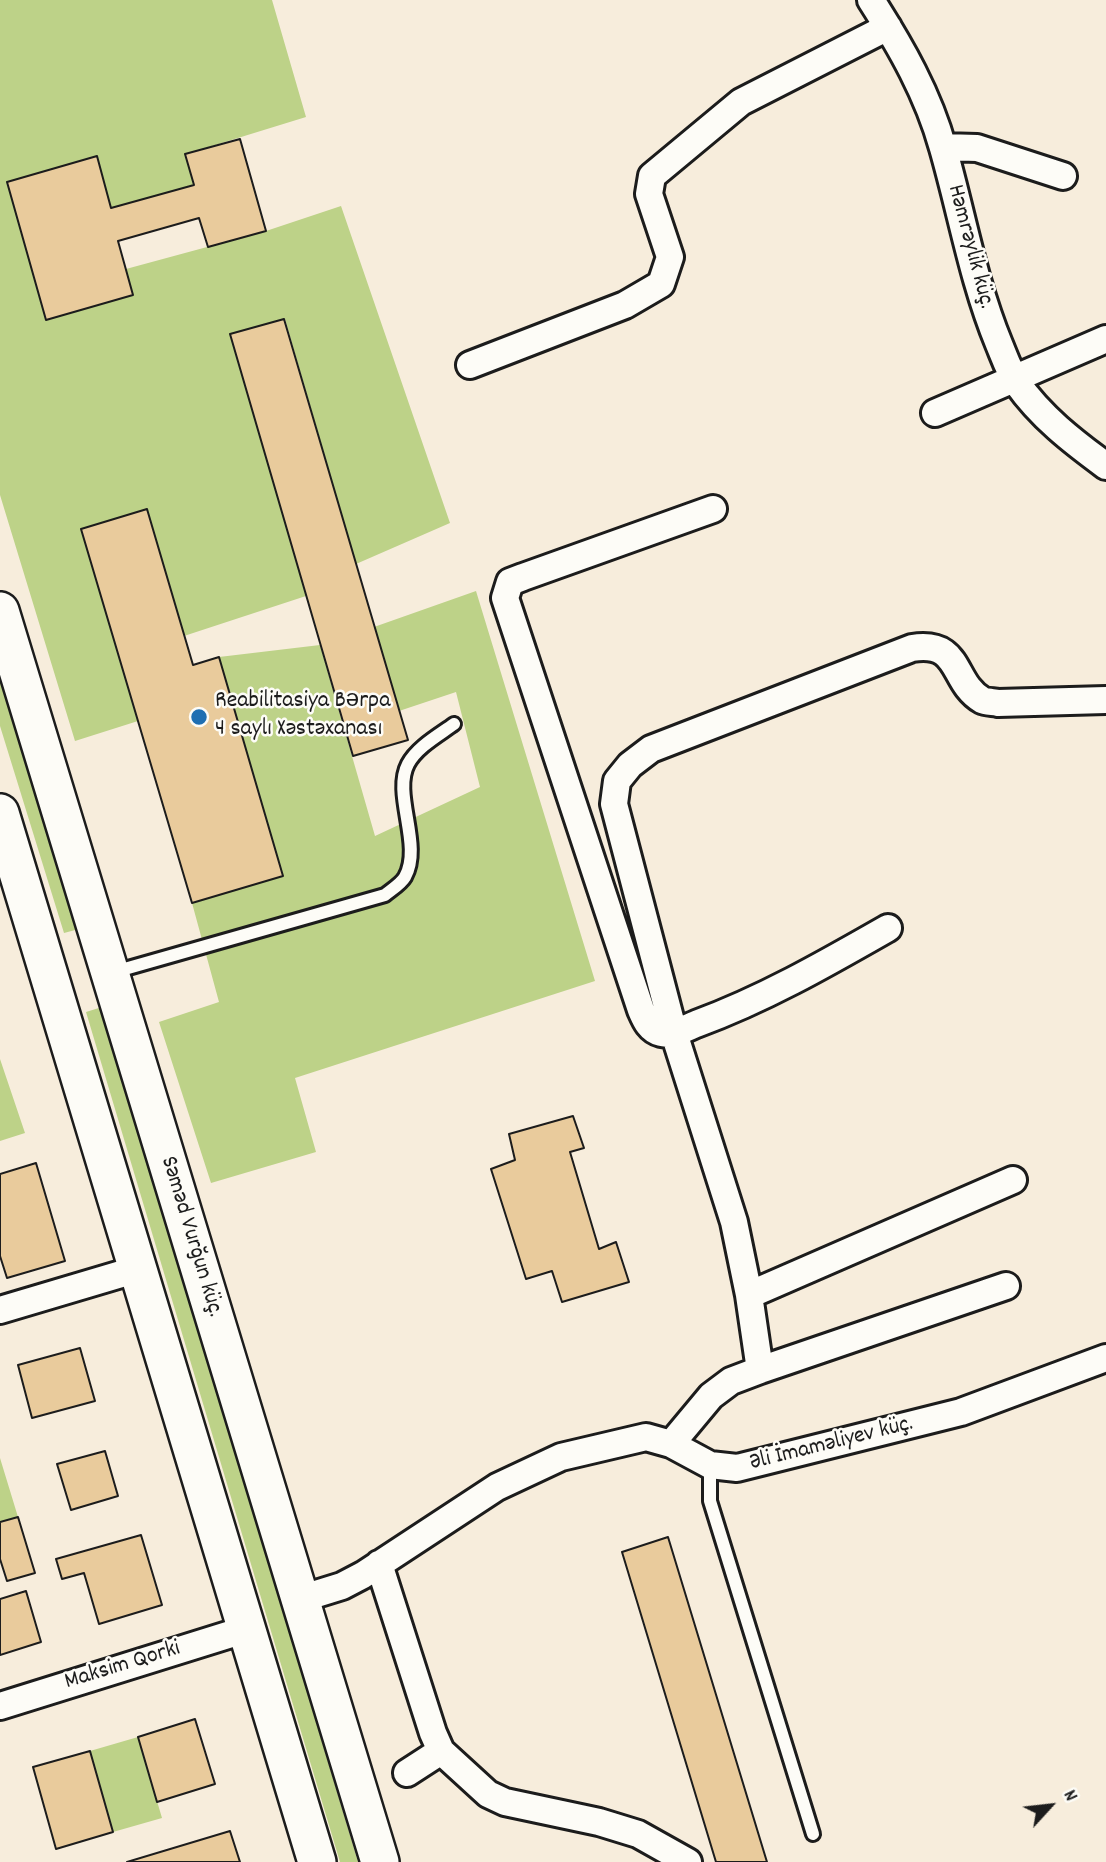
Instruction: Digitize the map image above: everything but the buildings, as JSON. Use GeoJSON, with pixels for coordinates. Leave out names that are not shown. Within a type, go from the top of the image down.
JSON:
{"type":"FeatureCollection","features":[{"type":"Feature","properties":{"kind":"main road","name":"Səməd Vurğun küç."},"geometry":{"type":"LineString","coordinates":[[0,611],[380,1862]]}},
{"type":"Feature","properties":{"kind":"main road"},"geometry":{"type":"LineString","coordinates":[[0,813],[317,1862]]}},
{"type":"Feature","properties":{"kind":"main road"},"geometry":{"type":"LineString","coordinates":[[53,990],[110,973]]}},
{"type":"Feature","properties":{"kind":"street","name":"Həmrəylik küç."},"geometry":{"type":"LineString","coordinates":[[871,0],[906,57],[929,104],[943,147],[985,311],[1015,380],[1041,413],[1065,436],[1106,466]]}},
{"type":"Feature","properties":{"kind":"street"},"geometry":{"type":"LineString","coordinates":[[470,365],[625,305],[661,284],[670,257],[649,194],[652,176],[741,102],[888,27]]}},
{"type":"Feature","properties":{"kind":"street"},"geometry":{"type":"LineString","coordinates":[[943,147],[977,148],[1063,176]]}},
{"type":"Feature","properties":{"kind":"street"},"geometry":{"type":"LineString","coordinates":[[935,413],[1106,338]]}},
{"type":"Feature","properties":{"kind":"street"},"geometry":{"type":"LineString","coordinates":[[713,509],[510,582],[505,598],[641,1010],[649,1026],[661,1034],[674,1033],[725,1014],[794,982],[888,928]]}},
{"type":"Feature","properties":{"kind":"street"},"geometry":{"type":"LineString","coordinates":[[760,1370],[749,1295],[734,1222],[674,1033],[614,804],[617,781],[630,765],[651,749],[912,648],[928,646],[947,654],[969,688],[983,700],[998,703],[1106,700]]}},
{"type":"Feature","properties":{"kind":"street"},"geometry":{"type":"LineString","coordinates":[[749,1295],[1013,1180]]}},
{"type":"Feature","properties":{"kind":"street"},"geometry":{"type":"LineString","coordinates":[[0,1310],[138,1269]]}},
{"type":"Feature","properties":{"kind":"street"},"geometry":{"type":"LineString","coordinates":[[671,1444],[711,1396],[731,1381],[1006,1286]]}},
{"type":"Feature","properties":{"kind":"street","name":"Əli İmaməliyev küç."},"geometry":{"type":"LineString","coordinates":[[300,1600],[342,1586],[497,1486],[561,1457],[646,1437],[671,1444],[710,1465],[737,1468],[961,1412],[1106,1358]]}},
{"type":"Feature","properties":{"kind":"street"},"geometry":{"type":"LineString","coordinates":[[379,1564],[433,1733],[441,1751],[455,1766],[488,1794],[505,1802],[599,1822],[638,1834],[688,1862]]}},
{"type":"Feature","properties":{"kind":"street","name":"Maksim Qorki"},"geometry":{"type":"LineString","coordinates":[[0,1706],[247,1629]]}},
{"type":"Feature","properties":{"kind":"street"},"geometry":{"type":"LineString","coordinates":[[407,1773],[441,1751]]}},
{"type":"Feature","properties":{"kind":"lane"},"geometry":{"type":"LineString","coordinates":[[110,973],[385,895],[404,878],[411,858],[404,778],[408,763],[420,750],[454,724]]}},
{"type":"Feature","properties":{"kind":"lane"},"geometry":{"type":"LineString","coordinates":[[710,1465],[710,1501],[813,1834]]}},
{"type":"Feature","properties":{"kind":"green space"},"geometry":{"type":"Polygon","coordinates":[[[0,0],[272,0],[306,117],[186,154],[194,185],[111,208],[96,156],[7,182],[46,319],[133,295],[126,269],[266,231],[341,206],[450,523],[356,564],[285,319],[230,334],[306,596],[184,636],[147,510],[82,529],[138,721],[75,741],[0,495],[0,0]]]}},
{"type":"Feature","properties":{"kind":"green space"},"geometry":{"type":"Polygon","coordinates":[[[476,591],[595,981],[295,1078],[316,1152],[211,1183],[159,1022],[219,1002],[192,903],[283,876],[219,657],[320,645],[375,836],[480,787],[456,692],[399,711],[374,627],[476,591]]]}},
{"type":"Feature","properties":{"kind":"green space"},"geometry":{"type":"Polygon","coordinates":[[[0,672],[79,929],[64,933],[0,726],[0,672]]]}},
{"type":"Feature","properties":{"kind":"green space"},"geometry":{"type":"Polygon","coordinates":[[[102,1007],[358,1862],[340,1862],[86,1012],[102,1007]]]}},
{"type":"Feature","properties":{"kind":"green space"},"geometry":{"type":"Polygon","coordinates":[[[0,1059],[25,1133],[0,1141],[0,1059]]]}},
{"type":"Feature","properties":{"kind":"green space"},"geometry":{"type":"Polygon","coordinates":[[[0,1458],[18,1517],[0,1522],[0,1458]]]}},
{"type":"Feature","properties":{"kind":"green space"},"geometry":{"type":"Polygon","coordinates":[[[138,1737],[162,1818],[113,1832],[90,1751],[138,1737]]]}},
{"type":"Feature","properties":{"kind":"place","name":"Reabilitasiya Bәrpa 4 saylı Xəstəxanası"},"geometry":{"type":"Point","coordinates":[199,717]}}]}
